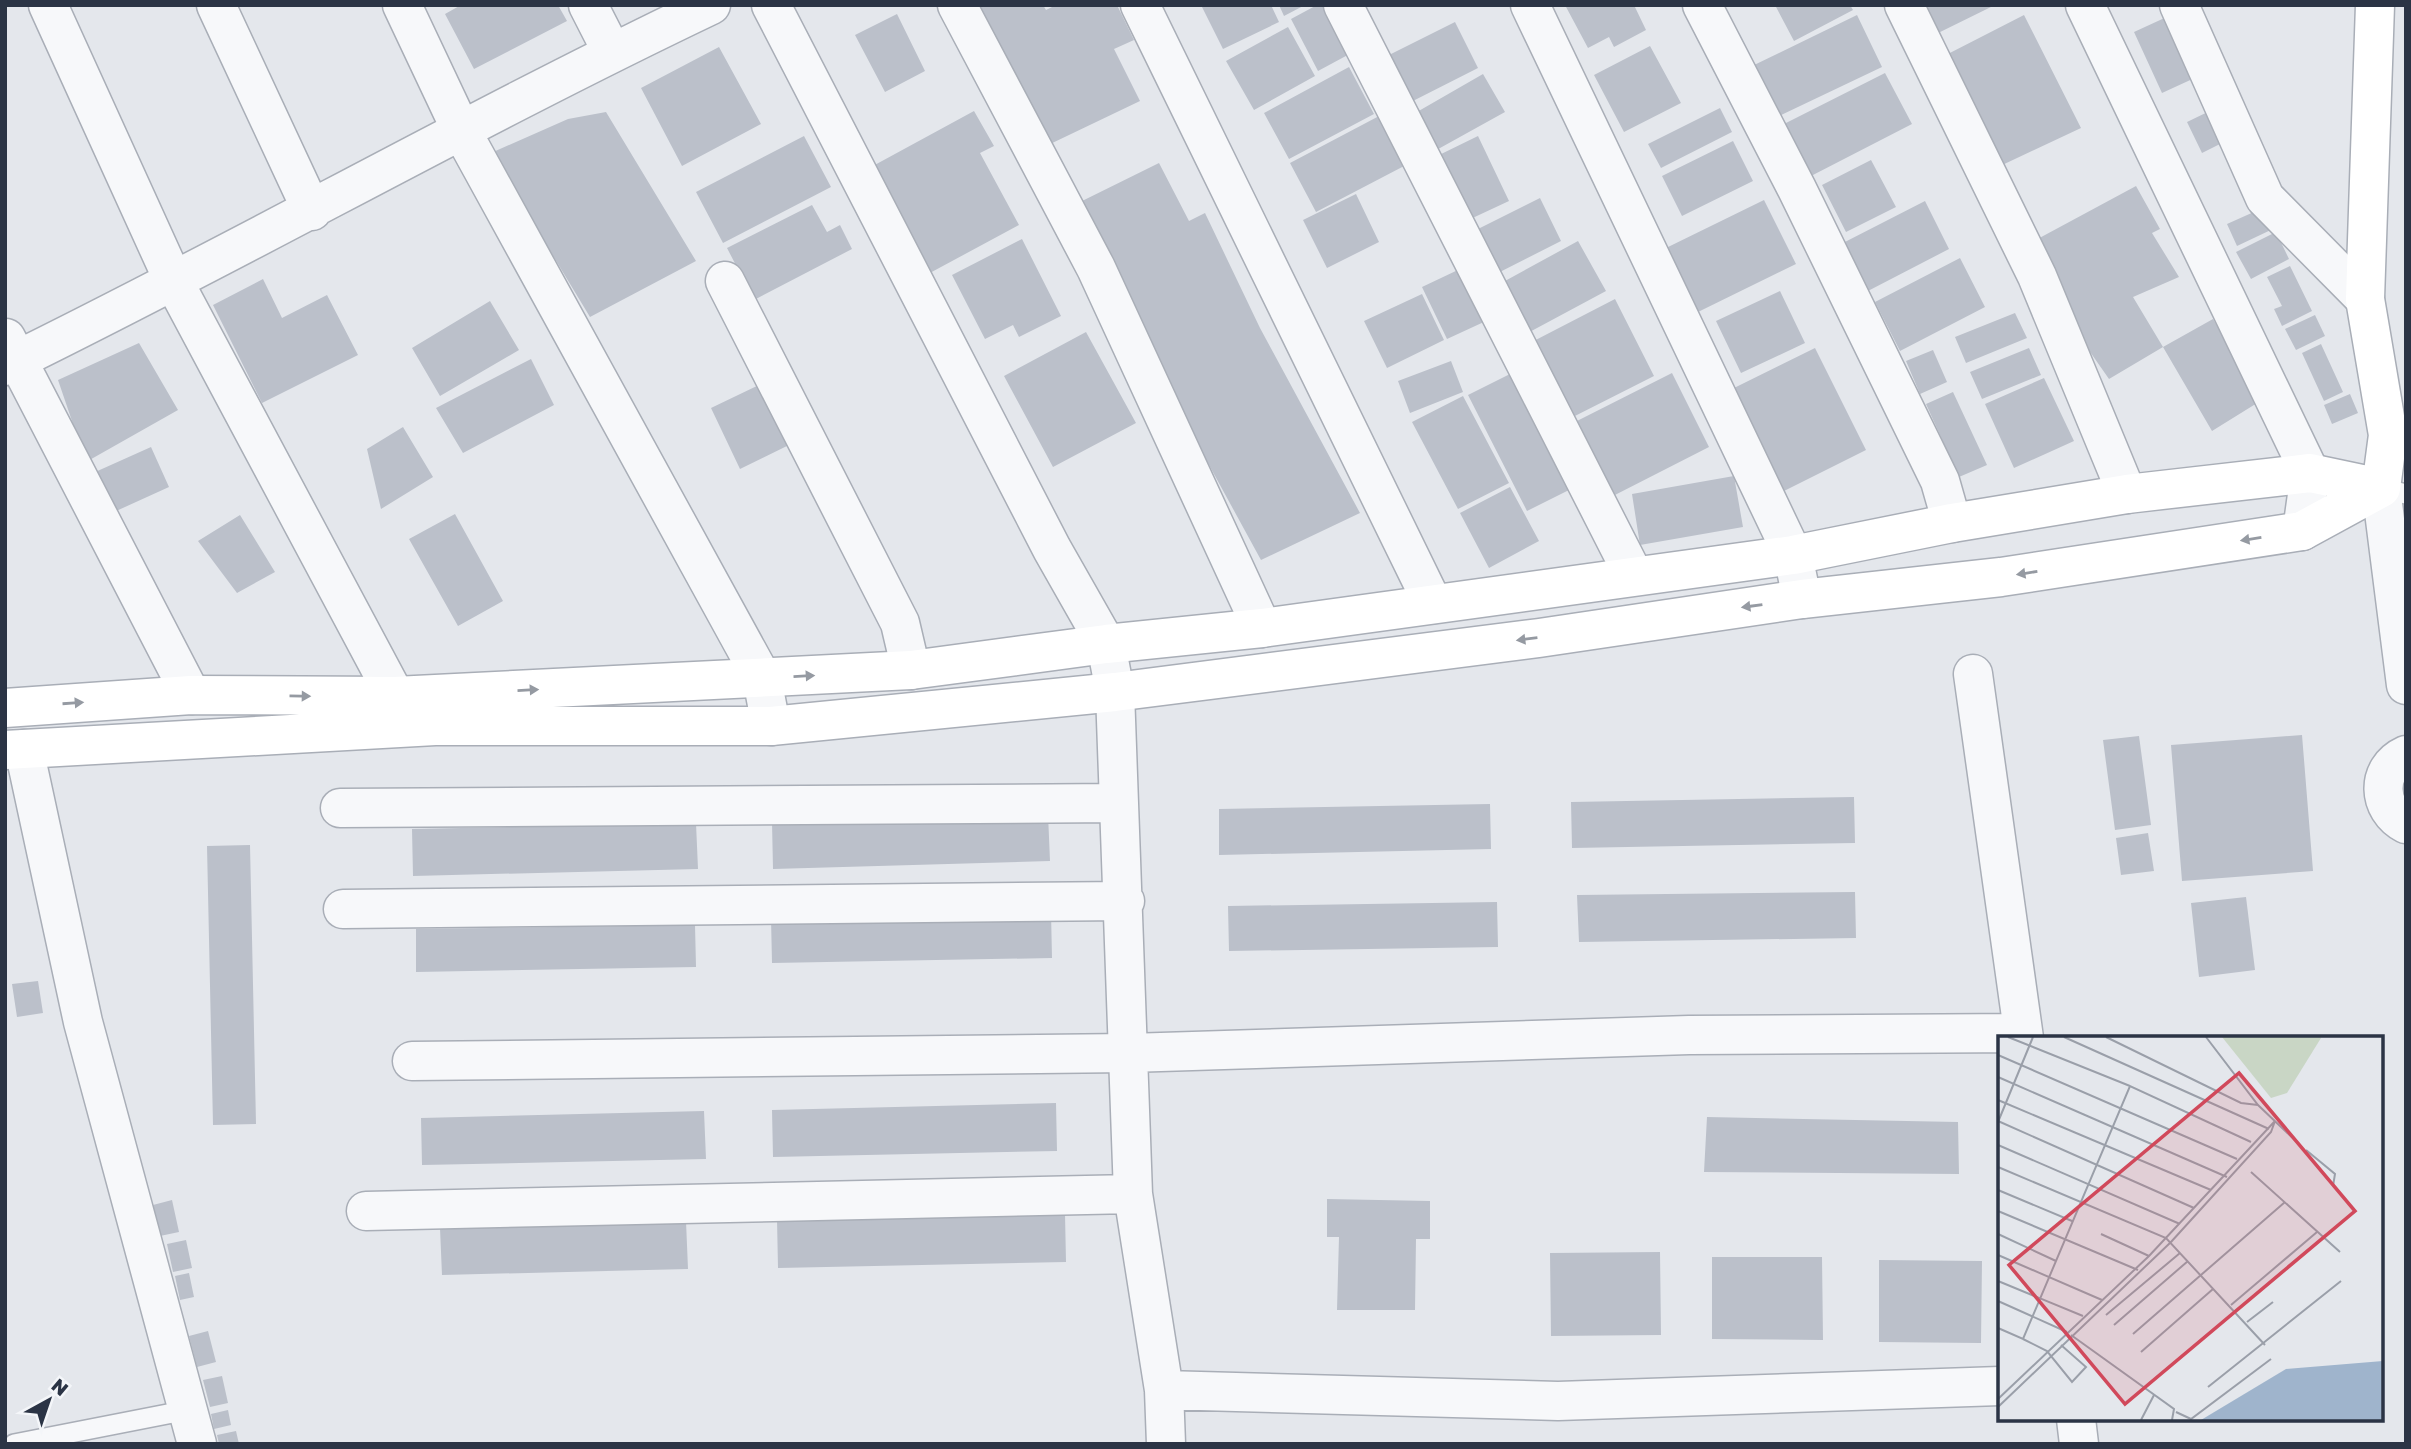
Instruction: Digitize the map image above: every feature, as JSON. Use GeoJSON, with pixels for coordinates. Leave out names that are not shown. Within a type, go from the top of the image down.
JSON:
{"type":"FeatureCollection","features":[{"type":"Feature","properties":{"kind":"street"},"geometry":{"type":"LineString","coordinates":[[48,5],[174,282],[395,696]]}},
{"type":"Feature","properties":{"kind":"street"},"geometry":{"type":"LineString","coordinates":[[216,5],[312,211]]}},
{"type":"Feature","properties":{"kind":"street"},"geometry":{"type":"LineString","coordinates":[[402,5],[461,130],[762,678],[771,726]]}},
{"type":"Feature","properties":{"kind":"street"},"geometry":{"type":"LineString","coordinates":[[588,5],[612,52]]}},
{"type":"Feature","properties":{"kind":"street"},"geometry":{"type":"LineString","coordinates":[[191,695],[9,354],[174,282],[612,52],[711,5]]}},
{"type":"Feature","properties":{"kind":"street"},"geometry":{"type":"LineString","coordinates":[[771,5],[1045,537],[1106,644],[1115,692],[1118,803],[1125,901],[1133,1194],[1164,1390],[1166,1444]]}},
{"type":"Feature","properties":{"kind":"street"},"geometry":{"type":"LineString","coordinates":[[957,5],[1096,268],[1262,628]]}},
{"type":"Feature","properties":{"kind":"street"},"geometry":{"type":"LineString","coordinates":[[1140,5],[1433,604]]}},
{"type":"Feature","properties":{"kind":"street"},"geometry":{"type":"LineString","coordinates":[[1343,5],[1634,576]]}},
{"type":"Feature","properties":{"kind":"street"},"geometry":{"type":"LineString","coordinates":[[1530,5],[1793,555],[1802,599]]}},
{"type":"Feature","properties":{"kind":"street"},"geometry":{"type":"LineString","coordinates":[[1702,5],[1797,189],[1940,481],[1952,523]]}},
{"type":"Feature","properties":{"kind":"street"},"geometry":{"type":"LineString","coordinates":[[1904,5],[2037,276],[2127,494]]}},
{"type":"Feature","properties":{"kind":"street"},"geometry":{"type":"LineString","coordinates":[[2085,5],[2310,473],[2302,531]]}},
{"type":"Feature","properties":{"kind":"street"},"geometry":{"type":"LineString","coordinates":[[2179,5],[2265,198],[2365,299]]}},
{"type":"Feature","properties":{"kind":"street"},"geometry":{"type":"LineString","coordinates":[[2375,5],[2365,299],[2388,435],[2394,491],[2406,685]]}},
{"type":"Feature","properties":{"kind":"street"},"geometry":{"type":"LineString","coordinates":[[725,281],[900,623],[911,670]]}},
{"type":"Feature","properties":{"kind":"street"},"geometry":{"type":"LineString","coordinates":[[7,705],[191,695],[395,696],[911,670],[1106,644],[1262,628],[1793,555],[1952,523],[2127,494],[2310,473],[2394,491]]}},
{"type":"Feature","properties":{"kind":"street"},"geometry":{"type":"LineString","coordinates":[[192,1427],[83,1022],[14,749],[435,726],[771,726],[1115,692],[1539,638],[1802,599],[2001,577],[2302,531],[2394,491]]}},
{"type":"Feature","properties":{"kind":"street"},"geometry":{"type":"LineString","coordinates":[[412,1061],[1129,1053],[1689,1035],[2024,1036],[1973,674]]}},
{"type":"Feature","properties":{"kind":"street"},"geometry":{"type":"LineString","coordinates":[[2406,755],[2392,764],[2382,788],[2389,812],[2406,824]]}},
{"type":"Feature","properties":{"kind":"street"},"geometry":{"type":"LineString","coordinates":[[340,808],[1118,803]]}},
{"type":"Feature","properties":{"kind":"street"},"geometry":{"type":"LineString","coordinates":[[343,909],[1125,901]]}},
{"type":"Feature","properties":{"kind":"street"},"geometry":{"type":"LineString","coordinates":[[366,1211],[1133,1194]]}},
{"type":"Feature","properties":{"kind":"street"},"geometry":{"type":"LineString","coordinates":[[1164,1390],[1558,1402],[1998,1386]]}},
{"type":"Feature","properties":{"kind":"street"},"geometry":{"type":"LineString","coordinates":[[2076,1421],[2079,1444]]}},
{"type":"Feature","properties":{"kind":"lane"},"geometry":{"type":"LineString","coordinates":[[14,1444],[192,1427]]}},
{"type":"Feature","properties":{"kind":"building"},"geometry":{"type":"Polygon","coordinates":[[[461,5],[558,5],[567,21],[474,69],[445,14],[461,5]]]}},
{"type":"Feature","properties":{"kind":"building"},"geometry":{"type":"Polygon","coordinates":[[[976,5],[1043,5],[1046,10],[1056,5],[1117,5],[1134,40],[1114,49],[1140,101],[1046,146],[976,5]]]}},
{"type":"Feature","properties":{"kind":"building"},"geometry":{"type":"Polygon","coordinates":[[[1201,5],[1271,5],[1279,22],[1223,49],[1201,5]]]}},
{"type":"Feature","properties":{"kind":"building"},"geometry":{"type":"Polygon","coordinates":[[[1279,5],[1305,5],[1284,16],[1279,5]]]}},
{"type":"Feature","properties":{"kind":"building"},"geometry":{"type":"Polygon","coordinates":[[[1317,5],[1333,5],[1357,50],[1318,71],[1291,19],[1317,5]]]}},
{"type":"Feature","properties":{"kind":"building"},"geometry":{"type":"Polygon","coordinates":[[[1565,5],[1634,5],[1646,30],[1614,47],[1609,37],[1588,48],[1565,5]]]}},
{"type":"Feature","properties":{"kind":"building"},"geometry":{"type":"Polygon","coordinates":[[[1775,5],[1850,5],[1853,10],[1794,41],[1775,5]]]}},
{"type":"Feature","properties":{"kind":"building"},"geometry":{"type":"Polygon","coordinates":[[[1914,5],[1995,5],[1930,37],[1914,5]]]}},
{"type":"Feature","properties":{"kind":"building"},"geometry":{"type":"Polygon","coordinates":[[[897,14],[925,71],[885,92],[855,35],[897,14]]]}},
{"type":"Feature","properties":{"kind":"building"},"geometry":{"type":"Polygon","coordinates":[[[1857,15],[1882,67],[1775,118],[1750,67],[1857,15]]]}},
{"type":"Feature","properties":{"kind":"building"},"geometry":{"type":"Polygon","coordinates":[[[2024,15],[2081,128],[1998,167],[1942,57],[2024,15]]]}},
{"type":"Feature","properties":{"kind":"building"},"geometry":{"type":"Polygon","coordinates":[[[2171,15],[2199,76],[2162,93],[2134,32],[2171,15]]]}},
{"type":"Feature","properties":{"kind":"building"},"geometry":{"type":"Polygon","coordinates":[[[1455,22],[1478,68],[1405,105],[1381,59],[1455,22]]]}},
{"type":"Feature","properties":{"kind":"building"},"geometry":{"type":"Polygon","coordinates":[[[1288,27],[1315,76],[1254,110],[1226,61],[1288,27]]]}},
{"type":"Feature","properties":{"kind":"building"},"geometry":{"type":"Polygon","coordinates":[[[1650,46],[1681,103],[1624,132],[1594,75],[1650,46]]]}},
{"type":"Feature","properties":{"kind":"building"},"geometry":{"type":"Polygon","coordinates":[[[719,47],[761,124],[682,166],[641,88],[719,47]]]}},
{"type":"Feature","properties":{"kind":"building"},"geometry":{"type":"Polygon","coordinates":[[[1349,67],[1374,114],[1289,159],[1264,113],[1349,67]]]}},
{"type":"Feature","properties":{"kind":"building"},"geometry":{"type":"Polygon","coordinates":[[[1885,73],[1912,124],[1811,176],[1784,124],[1885,73]]]}},
{"type":"Feature","properties":{"kind":"building"},"geometry":{"type":"Polygon","coordinates":[[[1483,74],[1505,112],[1431,153],[1410,116],[1483,74]]]}},
{"type":"Feature","properties":{"kind":"building"},"geometry":{"type":"Polygon","coordinates":[[[2218,107],[2232,138],[2202,153],[2187,122],[2218,107]]]}},
{"type":"Feature","properties":{"kind":"building"},"geometry":{"type":"Polygon","coordinates":[[[1720,108],[1732,132],[1661,168],[1648,144],[1720,108]]]}},
{"type":"Feature","properties":{"kind":"building"},"geometry":{"type":"Polygon","coordinates":[[[974,111],[994,146],[980,153],[1019,225],[928,274],[871,167],[974,111]]]}},
{"type":"Feature","properties":{"kind":"building"},"geometry":{"type":"Polygon","coordinates":[[[606,112],[696,261],[590,317],[491,153],[568,119],[606,112]]]}},
{"type":"Feature","properties":{"kind":"building"},"geometry":{"type":"Polygon","coordinates":[[[1381,115],[1406,165],[1316,212],[1290,163],[1381,115]]]}},
{"type":"Feature","properties":{"kind":"building"},"geometry":{"type":"Polygon","coordinates":[[[804,136],[831,187],[723,243],[696,192],[804,136]]]}},
{"type":"Feature","properties":{"kind":"building"},"geometry":{"type":"Polygon","coordinates":[[[1478,136],[1509,201],[1464,222],[1433,158],[1478,136]]]}},
{"type":"Feature","properties":{"kind":"building"},"geometry":{"type":"Polygon","coordinates":[[[1733,141],[1753,181],[1682,216],[1662,176],[1733,141]]]}},
{"type":"Feature","properties":{"kind":"building"},"geometry":{"type":"Polygon","coordinates":[[[1871,160],[1896,207],[1846,232],[1822,185],[1871,160]]]}},
{"type":"Feature","properties":{"kind":"building"},"geometry":{"type":"Polygon","coordinates":[[[1159,163],[1189,221],[1205,213],[1260,328],[1360,513],[1261,560],[1185,421],[1076,204],[1159,163]]]}},
{"type":"Feature","properties":{"kind":"building"},"geometry":{"type":"Polygon","coordinates":[[[2136,186],[2160,229],[2152,233],[2179,277],[2133,297],[2163,347],[2109,379],[2072,326],[2030,243],[2136,186]]]}},
{"type":"Feature","properties":{"kind":"building"},"geometry":{"type":"Polygon","coordinates":[[[1356,194],[1379,242],[1327,268],[1303,220],[1356,194]]]}},
{"type":"Feature","properties":{"kind":"building"},"geometry":{"type":"Polygon","coordinates":[[[1540,198],[1561,241],[1490,277],[1468,234],[1540,198]]]}},
{"type":"Feature","properties":{"kind":"building"},"geometry":{"type":"Polygon","coordinates":[[[1764,200],[1796,264],[1698,312],[1666,248],[1764,200]]]}},
{"type":"Feature","properties":{"kind":"building"},"geometry":{"type":"Polygon","coordinates":[[[1925,201],[1949,249],[1866,292],[1841,244],[1925,201]]]}},
{"type":"Feature","properties":{"kind":"building"},"geometry":{"type":"Polygon","coordinates":[[[812,205],[827,232],[840,225],[852,249],[754,300],[727,248],[812,205]]]}},
{"type":"Feature","properties":{"kind":"building"},"geometry":{"type":"Polygon","coordinates":[[[2265,207],[2275,228],[2237,246],[2227,224],[2265,207]]]}},
{"type":"Feature","properties":{"kind":"building"},"geometry":{"type":"Polygon","coordinates":[[[2276,232],[2289,259],[2251,279],[2236,252],[2276,232]]]}},
{"type":"Feature","properties":{"kind":"building"},"geometry":{"type":"Polygon","coordinates":[[[1022,239],[1061,316],[1019,337],[1013,325],[985,339],[952,275],[1022,239]]]}},
{"type":"Feature","properties":{"kind":"building"},"geometry":{"type":"Polygon","coordinates":[[[1578,241],[1606,291],[1522,336],[1494,287],[1578,241]]]}},
{"type":"Feature","properties":{"kind":"building"},"geometry":{"type":"Polygon","coordinates":[[[1960,258],[1985,307],[1900,351],[1875,302],[1960,258]]]}},
{"type":"Feature","properties":{"kind":"building"},"geometry":{"type":"Polygon","coordinates":[[[2290,266],[2312,311],[2282,326],[2274,309],[2282,306],[2267,277],[2290,266]]]}},
{"type":"Feature","properties":{"kind":"building"},"geometry":{"type":"Polygon","coordinates":[[[1460,269],[1486,321],[1447,339],[1422,287],[1460,269]]]}},
{"type":"Feature","properties":{"kind":"building"},"geometry":{"type":"Polygon","coordinates":[[[263,279],[282,318],[327,295],[358,355],[262,403],[213,305],[263,279]]]}},
{"type":"Feature","properties":{"kind":"building"},"geometry":{"type":"Polygon","coordinates":[[[1780,291],[1805,343],[1741,373],[1716,321],[1780,291]]]}},
{"type":"Feature","properties":{"kind":"building"},"geometry":{"type":"Polygon","coordinates":[[[1422,294],[1444,340],[1387,368],[1364,321],[1422,294]]]}},
{"type":"Feature","properties":{"kind":"building"},"geometry":{"type":"Polygon","coordinates":[[[1615,299],[1654,376],[1565,421],[1526,345],[1615,299]]]}},
{"type":"Feature","properties":{"kind":"building"},"geometry":{"type":"Polygon","coordinates":[[[490,301],[519,350],[440,396],[412,348],[490,301]]]}},
{"type":"Feature","properties":{"kind":"building"},"geometry":{"type":"Polygon","coordinates":[[[2015,313],[2027,338],[1966,363],[1955,337],[2015,313]]]}},
{"type":"Feature","properties":{"kind":"building"},"geometry":{"type":"Polygon","coordinates":[[[2315,315],[2325,336],[2296,350],[2285,329],[2315,315]]]}},
{"type":"Feature","properties":{"kind":"building"},"geometry":{"type":"Polygon","coordinates":[[[2213,319],[2262,400],[2212,431],[2163,347],[2213,319]]]}},
{"type":"Feature","properties":{"kind":"building"},"geometry":{"type":"Polygon","coordinates":[[[1086,332],[1136,423],[1053,467],[1004,376],[1086,332]]]}},
{"type":"Feature","properties":{"kind":"building"},"geometry":{"type":"Polygon","coordinates":[[[139,343],[178,410],[86,462],[58,380],[139,343]]]}},
{"type":"Feature","properties":{"kind":"building"},"geometry":{"type":"Polygon","coordinates":[[[2321,344],[2343,392],[2324,401],[2302,353],[2321,344]]]}},
{"type":"Feature","properties":{"kind":"building"},"geometry":{"type":"Polygon","coordinates":[[[1815,348],[1866,450],[1782,492],[1732,389],[1815,348]]]}},
{"type":"Feature","properties":{"kind":"building"},"geometry":{"type":"Polygon","coordinates":[[[2029,348],[2041,375],[1982,399],[1970,372],[2029,348]]]}},
{"type":"Feature","properties":{"kind":"building"},"geometry":{"type":"Polygon","coordinates":[[[1933,350],[1947,382],[1920,394],[1906,361],[1933,350]]]}},
{"type":"Feature","properties":{"kind":"building"},"geometry":{"type":"Polygon","coordinates":[[[531,359],[554,405],[463,453],[436,408],[531,359]]]}},
{"type":"Feature","properties":{"kind":"building"},"geometry":{"type":"Polygon","coordinates":[[[1451,361],[1463,392],[1410,413],[1398,381],[1451,361]]]}},
{"type":"Feature","properties":{"kind":"building"},"geometry":{"type":"Polygon","coordinates":[[[1520,369],[1579,485],[1527,511],[1468,395],[1520,369]]]}},
{"type":"Feature","properties":{"kind":"building"},"geometry":{"type":"Polygon","coordinates":[[[1672,373],[1709,447],[1611,497],[1573,423],[1672,373]]]}},
{"type":"Feature","properties":{"kind":"building"},"geometry":{"type":"Polygon","coordinates":[[[2044,378],[2074,441],[2014,468],[1985,404],[2044,378]]]}},
{"type":"Feature","properties":{"kind":"building"},"geometry":{"type":"Polygon","coordinates":[[[761,384],[791,444],[740,469],[711,408],[761,384]]]}},
{"type":"Feature","properties":{"kind":"building"},"geometry":{"type":"Polygon","coordinates":[[[1953,392],[1987,465],[1959,477],[1926,404],[1953,392]]]}},
{"type":"Feature","properties":{"kind":"building"},"geometry":{"type":"Polygon","coordinates":[[[2350,394],[2358,413],[2332,424],[2324,405],[2350,394]]]}},
{"type":"Feature","properties":{"kind":"building"},"geometry":{"type":"Polygon","coordinates":[[[1463,396],[1509,483],[1458,509],[1412,422],[1463,396]]]}},
{"type":"Feature","properties":{"kind":"building"},"geometry":{"type":"Polygon","coordinates":[[[403,427],[433,477],[381,509],[367,449],[403,427]]]}},
{"type":"Feature","properties":{"kind":"building"},"geometry":{"type":"Polygon","coordinates":[[[151,447],[169,487],[114,512],[93,473],[151,447]]]}},
{"type":"Feature","properties":{"kind":"building"},"geometry":{"type":"Polygon","coordinates":[[[1734,476],[1743,527],[1640,545],[1632,494],[1734,476]]]}},
{"type":"Feature","properties":{"kind":"building"},"geometry":{"type":"Polygon","coordinates":[[[1510,487],[1539,541],[1489,568],[1460,513],[1510,487]]]}},
{"type":"Feature","properties":{"kind":"building"},"geometry":{"type":"Polygon","coordinates":[[[455,514],[503,601],[458,626],[409,539],[455,514]]]}},
{"type":"Feature","properties":{"kind":"building"},"geometry":{"type":"Polygon","coordinates":[[[240,515],[275,572],[237,593],[198,541],[240,515]]]}},
{"type":"Feature","properties":{"kind":"building"},"geometry":{"type":"Polygon","coordinates":[[[2302,735],[2313,871],[2182,881],[2171,745],[2302,735]]]}},
{"type":"Feature","properties":{"kind":"building"},"geometry":{"type":"Polygon","coordinates":[[[2139,736],[2151,825],[2115,830],[2103,740],[2139,736]]]}},
{"type":"Feature","properties":{"kind":"building"},"geometry":{"type":"Polygon","coordinates":[[[1854,797],[1855,843],[1572,848],[1571,802],[1854,797]]]}},
{"type":"Feature","properties":{"kind":"building"},"geometry":{"type":"Polygon","coordinates":[[[1490,804],[1491,849],[1219,855],[1219,809],[1490,804]]]}},
{"type":"Feature","properties":{"kind":"building"},"geometry":{"type":"Polygon","coordinates":[[[1048,814],[1050,861],[773,869],[772,822],[1048,814]]]}},
{"type":"Feature","properties":{"kind":"building"},"geometry":{"type":"Polygon","coordinates":[[[696,823],[698,869],[413,876],[412,829],[696,823]]]}},
{"type":"Feature","properties":{"kind":"building"},"geometry":{"type":"Polygon","coordinates":[[[2148,833],[2154,871],[2121,875],[2116,838],[2148,833]]]}},
{"type":"Feature","properties":{"kind":"building"},"geometry":{"type":"Polygon","coordinates":[[[250,845],[256,1124],[213,1125],[207,846],[250,845]]]}},
{"type":"Feature","properties":{"kind":"building"},"geometry":{"type":"Polygon","coordinates":[[[1855,892],[1856,938],[1579,942],[1577,895],[1855,892]]]}},
{"type":"Feature","properties":{"kind":"building"},"geometry":{"type":"Polygon","coordinates":[[[2246,897],[2255,970],[2199,977],[2191,903],[2246,897]]]}},
{"type":"Feature","properties":{"kind":"building"},"geometry":{"type":"Polygon","coordinates":[[[1497,902],[1498,947],[1229,951],[1228,906],[1497,902]]]}},
{"type":"Feature","properties":{"kind":"building"},"geometry":{"type":"Polygon","coordinates":[[[1051,912],[1052,958],[772,963],[771,918],[1051,912]]]}},
{"type":"Feature","properties":{"kind":"building"},"geometry":{"type":"Polygon","coordinates":[[[695,925],[696,967],[416,972],[416,929],[695,925]]]}},
{"type":"Feature","properties":{"kind":"building"},"geometry":{"type":"Polygon","coordinates":[[[38,981],[43,1013],[17,1017],[12,984],[38,981]]]}},
{"type":"Feature","properties":{"kind":"building"},"geometry":{"type":"Polygon","coordinates":[[[1056,1103],[1057,1151],[773,1157],[772,1110],[1056,1103]]]}},
{"type":"Feature","properties":{"kind":"building"},"geometry":{"type":"Polygon","coordinates":[[[704,1111],[706,1159],[422,1165],[421,1118],[704,1111]]]}},
{"type":"Feature","properties":{"kind":"building"},"geometry":{"type":"Polygon","coordinates":[[[1707,1117],[1958,1122],[1959,1174],[1704,1172],[1707,1117]]]}},
{"type":"Feature","properties":{"kind":"building"},"geometry":{"type":"Polygon","coordinates":[[[1327,1199],[1430,1201],[1430,1239],[1416,1239],[1415,1310],[1337,1310],[1339,1237],[1327,1237],[1327,1199]]]}},
{"type":"Feature","properties":{"kind":"building"},"geometry":{"type":"Polygon","coordinates":[[[172,1200],[179,1232],[160,1236],[153,1205],[172,1200]]]}},
{"type":"Feature","properties":{"kind":"building"},"geometry":{"type":"Polygon","coordinates":[[[1065,1214],[1066,1262],[778,1268],[777,1219],[1065,1214]]]}},
{"type":"Feature","properties":{"kind":"building"},"geometry":{"type":"Polygon","coordinates":[[[686,1221],[688,1269],[442,1275],[440,1228],[686,1221]]]}},
{"type":"Feature","properties":{"kind":"building"},"geometry":{"type":"Polygon","coordinates":[[[186,1240],[192,1268],[173,1272],[167,1244],[186,1240]]]}},
{"type":"Feature","properties":{"kind":"building"},"geometry":{"type":"Polygon","coordinates":[[[1660,1252],[1661,1335],[1551,1336],[1550,1253],[1660,1252]]]}},
{"type":"Feature","properties":{"kind":"building"},"geometry":{"type":"Polygon","coordinates":[[[1712,1257],[1822,1257],[1823,1340],[1712,1339],[1712,1257]]]}},
{"type":"Feature","properties":{"kind":"building"},"geometry":{"type":"Polygon","coordinates":[[[1879,1260],[1982,1261],[1981,1343],[1879,1342],[1879,1260]]]}},
{"type":"Feature","properties":{"kind":"building"},"geometry":{"type":"Polygon","coordinates":[[[189,1273],[194,1297],[180,1300],[175,1276],[189,1273]]]}},
{"type":"Feature","properties":{"kind":"building"},"geometry":{"type":"Polygon","coordinates":[[[208,1331],[216,1362],[197,1367],[189,1336],[208,1331]]]}},
{"type":"Feature","properties":{"kind":"building"},"geometry":{"type":"Polygon","coordinates":[[[222,1376],[228,1403],[210,1407],[203,1380],[222,1376]]]}},
{"type":"Feature","properties":{"kind":"building"},"geometry":{"type":"Polygon","coordinates":[[[228,1410],[231,1425],[214,1429],[211,1414],[228,1410]]]}},
{"type":"Feature","properties":{"kind":"building"},"geometry":{"type":"Polygon","coordinates":[[[236,1431],[239,1444],[219,1444],[217,1435],[236,1431]]]}}]}
